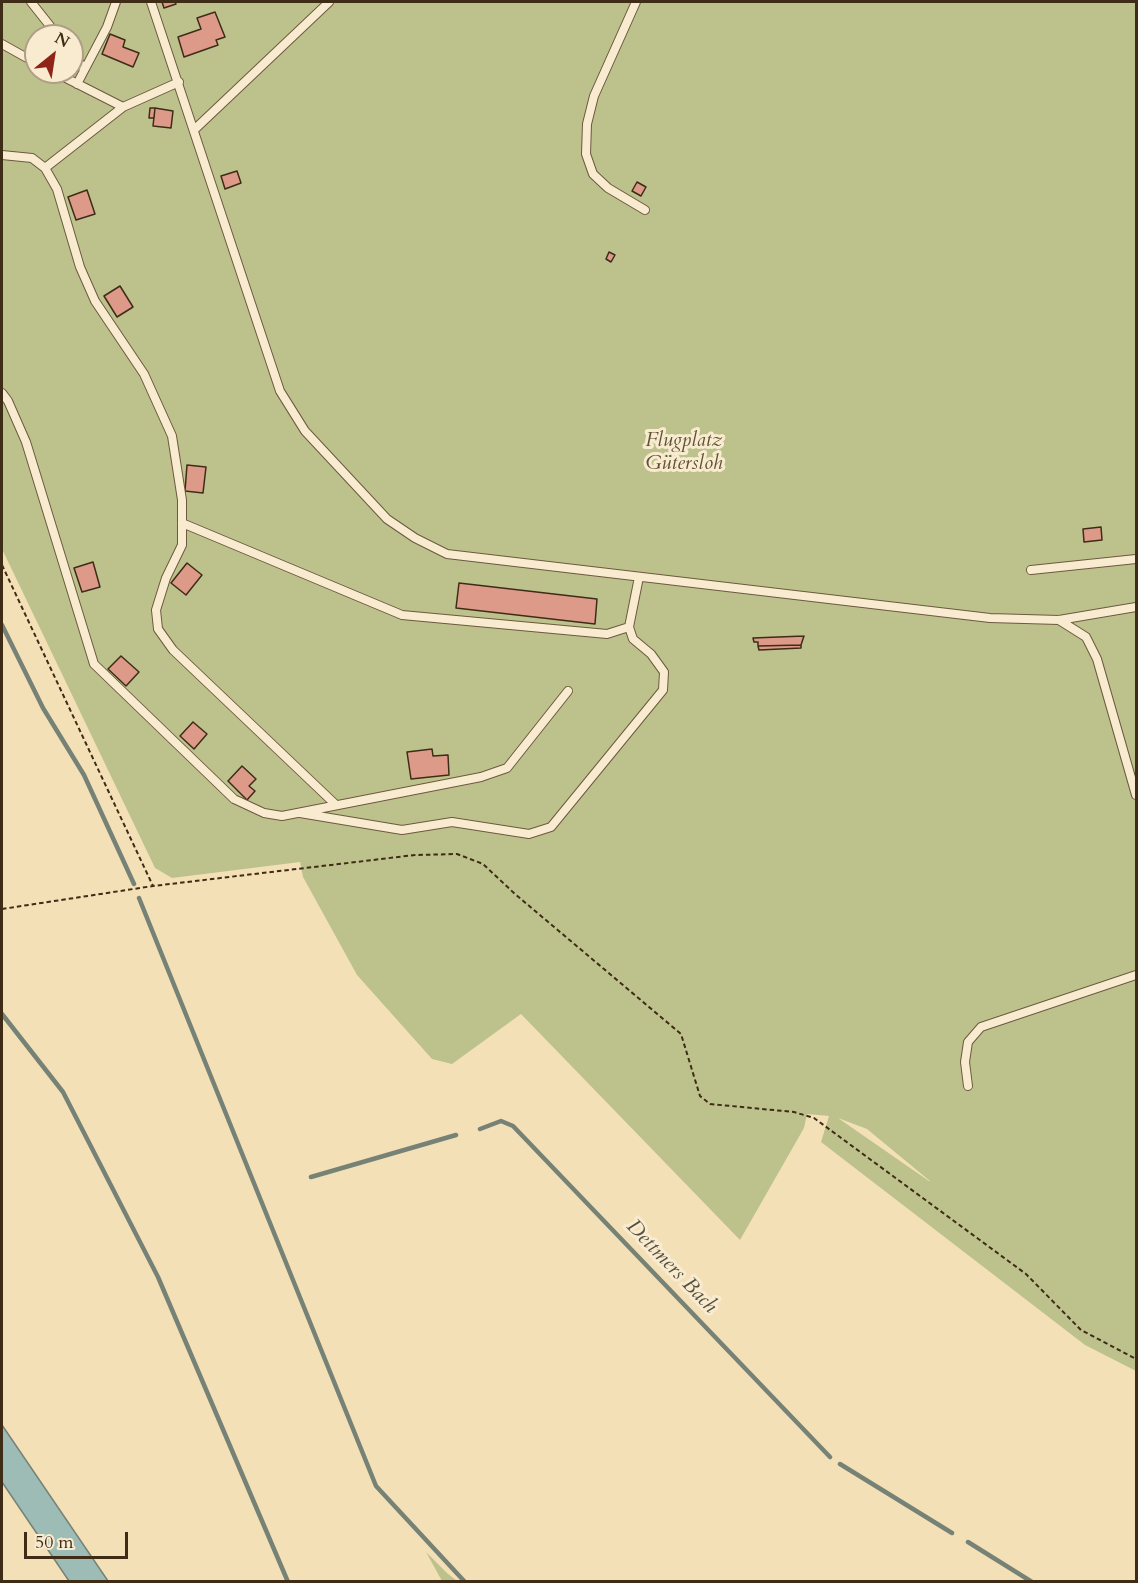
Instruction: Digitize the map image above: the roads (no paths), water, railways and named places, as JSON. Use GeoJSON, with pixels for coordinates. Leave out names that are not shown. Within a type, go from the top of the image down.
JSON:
{"type":"FeatureCollection","features":[{"type":"Feature","properties":{"kind":"lane"},"geometry":{"type":"LineString","coordinates":[[31,2],[48,24]]}},
{"type":"Feature","properties":{"kind":"lane"},"geometry":{"type":"LineString","coordinates":[[84,69],[107,27],[116,2]]}},
{"type":"Feature","properties":{"kind":"lane"},"geometry":{"type":"LineString","coordinates":[[152,2],[280,391],[305,431],[387,519],[447,554],[639,577],[990,618],[1059,621],[1137,607]]}},
{"type":"Feature","properties":{"kind":"lane"},"geometry":{"type":"LineString","coordinates":[[195,129],[329,2]]}},
{"type":"Feature","properties":{"kind":"lane"},"geometry":{"type":"LineString","coordinates":[[636,2],[594,96],[587,124],[586,154],[593,174],[608,188],[645,210]]}},
{"type":"Feature","properties":{"kind":"lane"},"geometry":{"type":"LineString","coordinates":[[2,44],[24,56]]}},
{"type":"Feature","properties":{"kind":"lane"},"geometry":{"type":"LineString","coordinates":[[45,168],[123,107],[179,82]]}},
{"type":"Feature","properties":{"kind":"lane"},"geometry":{"type":"LineString","coordinates":[[76,84],[123,107]]}},
{"type":"Feature","properties":{"kind":"lane"},"geometry":{"type":"LineString","coordinates":[[2,156],[32,158],[45,168],[57,189],[80,267],[95,301],[144,374],[172,436],[182,500],[182,544],[166,578],[156,610],[158,628],[173,650],[335,804]]}},
{"type":"Feature","properties":{"kind":"lane"},"geometry":{"type":"LineString","coordinates":[[2,393],[8,401],[26,442],[94,664],[234,799],[264,813],[282,816],[481,777],[507,768],[568,691]]}},
{"type":"Feature","properties":{"kind":"lane"},"geometry":{"type":"LineString","coordinates":[[182,523],[402,615],[607,634],[629,627]]}},
{"type":"Feature","properties":{"kind":"lane"},"geometry":{"type":"LineString","coordinates":[[1031,570],[1137,559]]}},
{"type":"Feature","properties":{"kind":"lane"},"geometry":{"type":"LineString","coordinates":[[297,813],[402,830],[452,822],[529,834],[551,827],[663,690],[664,672],[651,654],[633,639],[629,627],[639,577]]}},
{"type":"Feature","properties":{"kind":"lane"},"geometry":{"type":"LineString","coordinates":[[1059,621],[1086,637],[1096,659],[1137,795]]}},
{"type":"Feature","properties":{"kind":"lane"},"geometry":{"type":"LineString","coordinates":[[968,1086],[966,1062],[968,1042],[981,1027],[1137,975]]}},
{"type":"Feature","properties":{"kind":"water"},"geometry":{"type":"Polygon","coordinates":[[[2,1425],[108,1581],[69,1581],[2,1482],[2,1425]]]}},
{"type":"Feature","properties":{"kind":"waterway"},"geometry":{"type":"LineString","coordinates":[[2,625],[43,708],[84,775],[134,884]]}},
{"type":"Feature","properties":{"kind":"waterway"},"geometry":{"type":"LineString","coordinates":[[139,898],[376,1486],[465,1582]]}},
{"type":"Feature","properties":{"kind":"waterway"},"geometry":{"type":"LineString","coordinates":[[2,1014],[63,1092],[158,1277],[288,1582]]}},
{"type":"Feature","properties":{"kind":"waterway","name":"Dettmers Bach"},"geometry":{"type":"LineString","coordinates":[[480,1129],[501,1121],[513,1126],[830,1457]]}},
{"type":"Feature","properties":{"kind":"waterway","name":"Dettmers Bach"},"geometry":{"type":"LineString","coordinates":[[311,1177],[456,1135]]}},
{"type":"Feature","properties":{"kind":"waterway","name":"Dettmers Bach"},"geometry":{"type":"LineString","coordinates":[[840,1464],[952,1533]]}},
{"type":"Feature","properties":{"kind":"waterway","name":"Dettmers Bach"},"geometry":{"type":"LineString","coordinates":[[968,1542],[1032,1582]]}},
{"type":"Feature","properties":{"kind":"park label","name":"Flugplatz Gütersloh"},"geometry":{"type":"Point","coordinates":[684,452]}}]}
